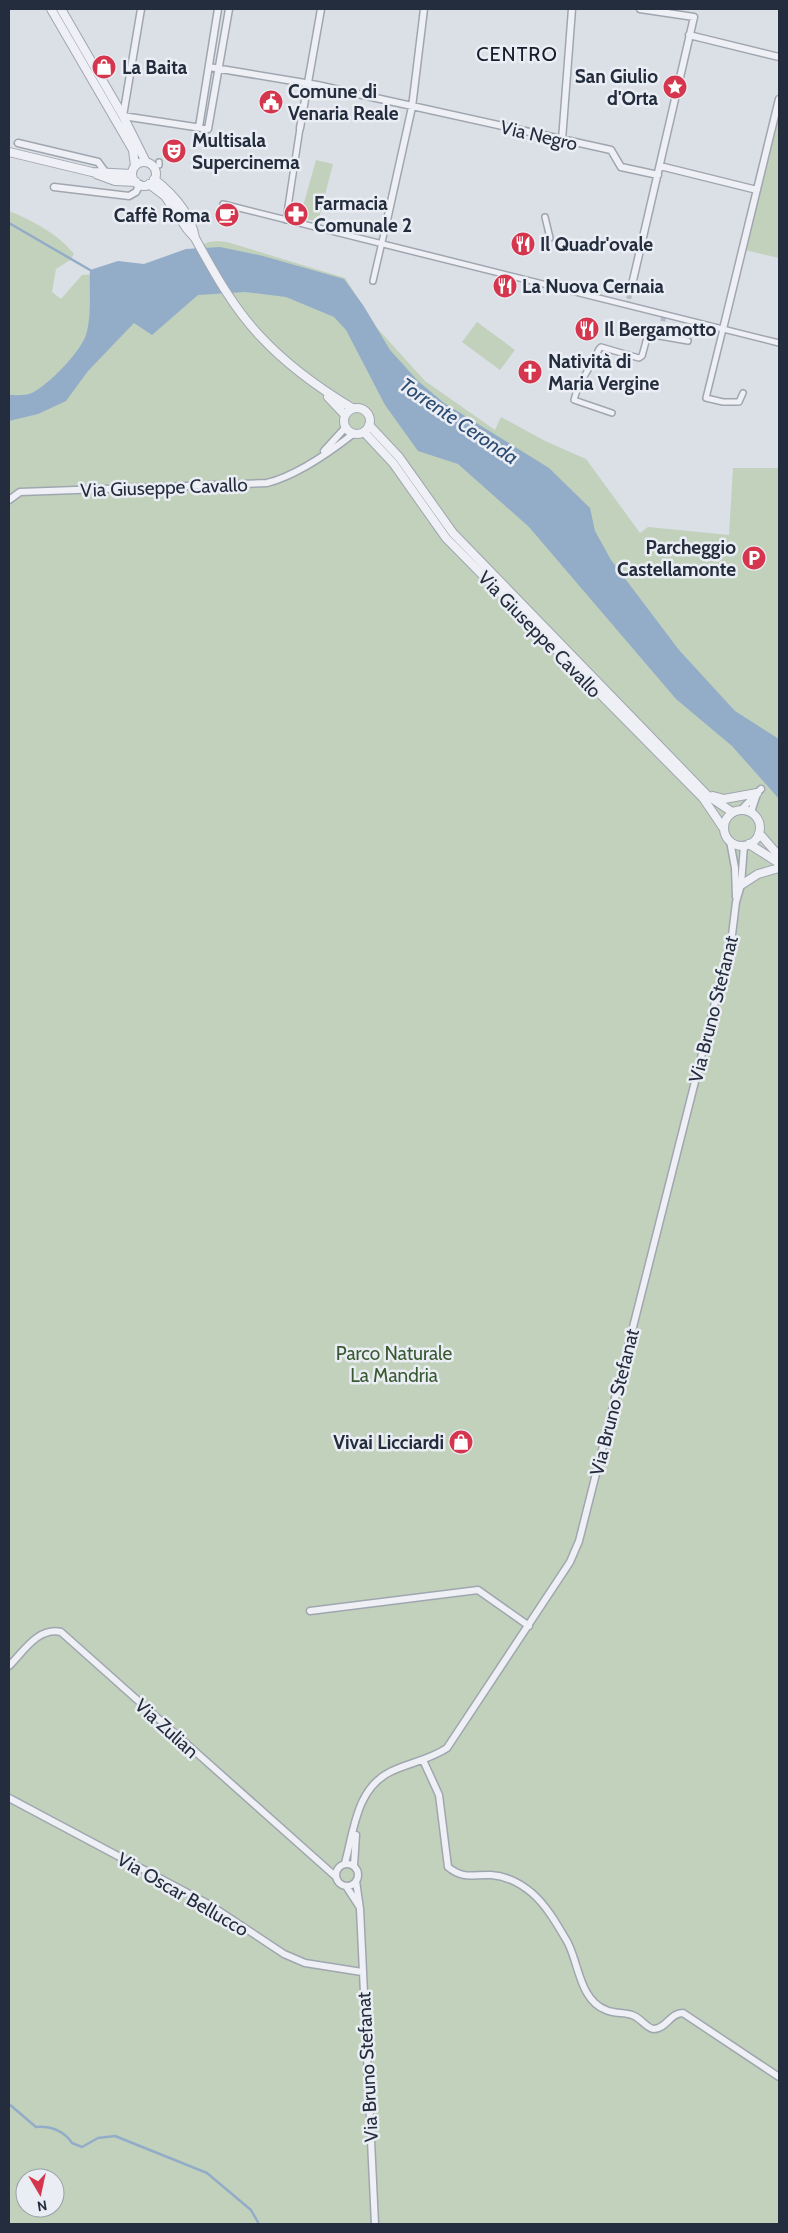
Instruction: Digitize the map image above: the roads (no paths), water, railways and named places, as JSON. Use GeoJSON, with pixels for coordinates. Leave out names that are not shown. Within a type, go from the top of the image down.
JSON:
{"type":"FeatureCollection","features":[{"type":"Feature","properties":{"kind":"street"},"geometry":{"type":"LineString","coordinates":[[51,9],[133,150],[134,170],[138,183],[136,192],[129,196],[54,187]]}},
{"type":"Feature","properties":{"kind":"street"},"geometry":{"type":"LineString","coordinates":[[61,9],[123,116],[146,162],[154,168],[152,182]]}},
{"type":"Feature","properties":{"kind":"street"},"geometry":{"type":"LineString","coordinates":[[123,116],[141,9]]}},
{"type":"Feature","properties":{"kind":"street"},"geometry":{"type":"LineString","coordinates":[[202,129],[218,9]]}},
{"type":"Feature","properties":{"kind":"street"},"geometry":{"type":"LineString","coordinates":[[123,116],[208,129],[229,9]]}},
{"type":"Feature","properties":{"kind":"street"},"geometry":{"type":"LineString","coordinates":[[286,220],[321,9]]}},
{"type":"Feature","properties":{"kind":"street"},"geometry":{"type":"LineString","coordinates":[[373,281],[412,107],[424,9]]}},
{"type":"Feature","properties":{"kind":"street"},"geometry":{"type":"LineString","coordinates":[[562,140],[572,9]]}},
{"type":"Feature","properties":{"kind":"street"},"geometry":{"type":"LineString","coordinates":[[631,289],[694,16],[640,9]]}},
{"type":"Feature","properties":{"kind":"street"},"geometry":{"type":"LineString","coordinates":[[689,35],[779,57]]}},
{"type":"Feature","properties":{"kind":"street","name":"Via Negro"},"geometry":{"type":"LineString","coordinates":[[209,67],[308,84],[611,150],[621,167],[658,175]]}},
{"type":"Feature","properties":{"kind":"street"},"geometry":{"type":"LineString","coordinates":[[743,393],[739,402],[723,402],[706,398],[779,99]]}},
{"type":"Feature","properties":{"kind":"street"},"geometry":{"type":"LineString","coordinates":[[18,143],[98,162],[106,173]]}},
{"type":"Feature","properties":{"kind":"street"},"geometry":{"type":"LineString","coordinates":[[9,152],[92,172],[115,181],[152,182]]}},
{"type":"Feature","properties":{"kind":"street"},"geometry":{"type":"LineString","coordinates":[[92,172],[106,173],[134,170],[140,163],[146,162]]}},
{"type":"Feature","properties":{"kind":"street"},"geometry":{"type":"LineString","coordinates":[[660,166],[757,190]]}},
{"type":"Feature","properties":{"kind":"street"},"geometry":{"type":"LineString","coordinates":[[152,182],[165,196],[186,229],[196,240],[236,304],[261,338],[322,390],[344,415],[345,428],[353,434],[367,429],[369,417],[364,410],[352,408],[322,390]]}},
{"type":"Feature","properties":{"kind":"street"},"geometry":{"type":"LineString","coordinates":[[223,204],[779,343]]}},
{"type":"Feature","properties":{"kind":"street"},"geometry":{"type":"LineString","coordinates":[[545,217],[550,238]]}},
{"type":"Feature","properties":{"kind":"street"},"geometry":{"type":"LineString","coordinates":[[612,413],[574,400],[580,383],[593,366],[601,347],[639,358],[642,356],[648,334],[688,341]]}},
{"type":"Feature","properties":{"kind":"street"},"geometry":{"type":"LineString","coordinates":[[344,415],[352,408]]}},
{"type":"Feature","properties":{"kind":"street","name":"Via Giuseppe Cavallo"},"geometry":{"type":"LineString","coordinates":[[317,458],[345,428]]}},
{"type":"Feature","properties":{"kind":"street","name":"Via Giuseppe Cavallo"},"geometry":{"type":"LineString","coordinates":[[367,429],[399,457],[453,533],[707,795],[732,812]]}},
{"type":"Feature","properties":{"kind":"street","name":"Via Giuseppe Cavallo"},"geometry":{"type":"LineString","coordinates":[[367,429],[446,538],[703,798],[724,829]]}},
{"type":"Feature","properties":{"kind":"street","name":"Via Giuseppe Cavallo"},"geometry":{"type":"LineString","coordinates":[[9,500],[20,492],[267,483],[276,481],[317,458],[353,434]]}},
{"type":"Feature","properties":{"kind":"street"},"geometry":{"type":"LineString","coordinates":[[707,795],[724,799],[759,791]]}},
{"type":"Feature","properties":{"kind":"street"},"geometry":{"type":"LineString","coordinates":[[741,810],[759,791]]}},
{"type":"Feature","properties":{"kind":"street"},"geometry":{"type":"LineString","coordinates":[[751,812],[759,791]]}},
{"type":"Feature","properties":{"kind":"street"},"geometry":{"type":"LineString","coordinates":[[779,856],[759,833],[759,821],[751,812],[741,810],[732,812],[726,820],[724,829],[730,841],[746,845],[779,863]]}},
{"type":"Feature","properties":{"kind":"street"},"geometry":{"type":"LineString","coordinates":[[746,845],[759,833]]}},
{"type":"Feature","properties":{"kind":"street","name":"Via Bruno Stefanat"},"geometry":{"type":"LineString","coordinates":[[342,1865],[363,1798],[373,1783],[389,1773],[424,1760],[447,1748],[570,1562],[579,1541],[732,935],[736,902],[735,868],[730,841]]}},
{"type":"Feature","properties":{"kind":"street","name":"Via Bruno Stefanat"},"geometry":{"type":"LineString","coordinates":[[736,902],[742,885],[746,845]]}},
{"type":"Feature","properties":{"kind":"street"},"geometry":{"type":"LineString","coordinates":[[742,885],[758,874],[779,868]]}},
{"type":"Feature","properties":{"kind":"street"},"geometry":{"type":"LineString","coordinates":[[310,1611],[478,1590],[529,1626]]}},
{"type":"Feature","properties":{"kind":"street","name":"Via Zulian"},"geometry":{"type":"LineString","coordinates":[[9,1666],[41,1633],[52,1630],[61,1632],[335,1876]]}},
{"type":"Feature","properties":{"kind":"street"},"geometry":{"type":"LineString","coordinates":[[424,1760],[438,1795],[448,1867],[457,1874],[468,1876],[490,1875],[506,1877],[533,1894],[551,1916],[568,1944],[587,1994],[593,2002],[606,2010],[637,2017],[651,2029],[656,2029],[672,2016],[683,2013],[779,2078]]}},
{"type":"Feature","properties":{"kind":"street","name":"Via Oscar Bellucco"},"geometry":{"type":"LineString","coordinates":[[9,1798],[210,1905],[284,1954],[305,1964],[362,1972]]}},
{"type":"Feature","properties":{"kind":"street","name":"Via Bruno Stefanat"},"geometry":{"type":"LineString","coordinates":[[354,1865],[357,1821]]}},
{"type":"Feature","properties":{"kind":"street"},"geometry":{"type":"LineString","coordinates":[[324,1867],[342,1865],[354,1865],[358,1870],[356,1881],[346,1886],[341,1884],[335,1876],[342,1865]]}},
{"type":"Feature","properties":{"kind":"street","name":"Via Bruno Stefanat"},"geometry":{"type":"LineString","coordinates":[[356,1881],[360,1909],[375,2224]]}},
{"type":"Feature","properties":{"kind":"street","name":"Via Bruno Stefanat"},"geometry":{"type":"LineString","coordinates":[[346,1886],[360,1909]]}},
{"type":"Feature","properties":{"kind":"water","name":"Torrente Ceronda"},"geometry":{"type":"Polygon","coordinates":[[[220,247],[263,256],[344,279],[363,305],[390,350],[418,381],[444,403],[549,468],[590,508],[595,531],[611,560],[679,650],[735,711],[779,739],[779,799],[732,746],[676,699],[529,527],[458,464],[418,451],[385,405],[346,330],[334,317],[286,297],[245,292],[198,295],[152,335],[134,323],[88,371],[66,401],[38,414],[9,421],[9,395],[27,395],[39,389],[63,368],[82,343],[86,335],[89,319],[90,270],[118,261],[144,264],[186,249],[220,247]]]}},
{"type":"Feature","properties":{"kind":"waterway"},"geometry":{"type":"LineString","coordinates":[[9,223],[90,270]]}},
{"type":"Feature","properties":{"kind":"waterway"},"geometry":{"type":"LineString","coordinates":[[9,2104],[36,2127],[47,2127],[56,2130],[65,2135],[72,2143],[82,2147],[98,2138],[115,2136],[207,2173],[251,2210],[259,2224]]}},
{"type":"Feature","properties":{"kind":"tunnel"},"geometry":{"type":"LineString","coordinates":[[627,306],[631,289]]}},
{"type":"Feature","properties":{"kind":"tunnel"},"geometry":{"type":"LineString","coordinates":[[660,336],[664,315]]}},
{"type":"Feature","properties":{"kind":"tunnel"},"geometry":{"type":"LineString","coordinates":[[688,341],[692,322]]}},
{"type":"Feature","properties":{"kind":"place","name":"La Baita"},"geometry":{"type":"Point","coordinates":[104,67]}},
{"type":"Feature","properties":{"kind":"place","name":"San Giulio d'Orta"},"geometry":{"type":"Point","coordinates":[675,87]}},
{"type":"Feature","properties":{"kind":"place","name":"Comune di Venaria Reale"},"geometry":{"type":"Point","coordinates":[271,102]}},
{"type":"Feature","properties":{"kind":"place","name":"Multisala Supercinema"},"geometry":{"type":"Point","coordinates":[174,151]}},
{"type":"Feature","properties":{"kind":"place","name":"Farmacia Comunale 2"},"geometry":{"type":"Point","coordinates":[296,214]}},
{"type":"Feature","properties":{"kind":"place","name":"Caffè Roma"},"geometry":{"type":"Point","coordinates":[227,215]}},
{"type":"Feature","properties":{"kind":"place","name":"Il Quadr'ovale"},"geometry":{"type":"Point","coordinates":[523,244]}},
{"type":"Feature","properties":{"kind":"place","name":"La Nuova Cernaia"},"geometry":{"type":"Point","coordinates":[505,286]}},
{"type":"Feature","properties":{"kind":"place","name":"Il Bergamotto"},"geometry":{"type":"Point","coordinates":[587,329]}},
{"type":"Feature","properties":{"kind":"place","name":"Natività di Maria Vergine"},"geometry":{"type":"Point","coordinates":[530,372]}},
{"type":"Feature","properties":{"kind":"place","name":"Parcheggio Castellamonte"},"geometry":{"type":"Point","coordinates":[754,558]}},
{"type":"Feature","properties":{"kind":"place","name":"Vivai Licciardi"},"geometry":{"type":"Point","coordinates":[461,1442]}},
{"type":"Feature","properties":{"kind":"district","name":"CENTRO"},"geometry":{"type":"Point","coordinates":[517,54]}},
{"type":"Feature","properties":{"kind":"park label","name":"Parco Naturale La Mandria"},"geometry":{"type":"Point","coordinates":[394,1364]}}]}
